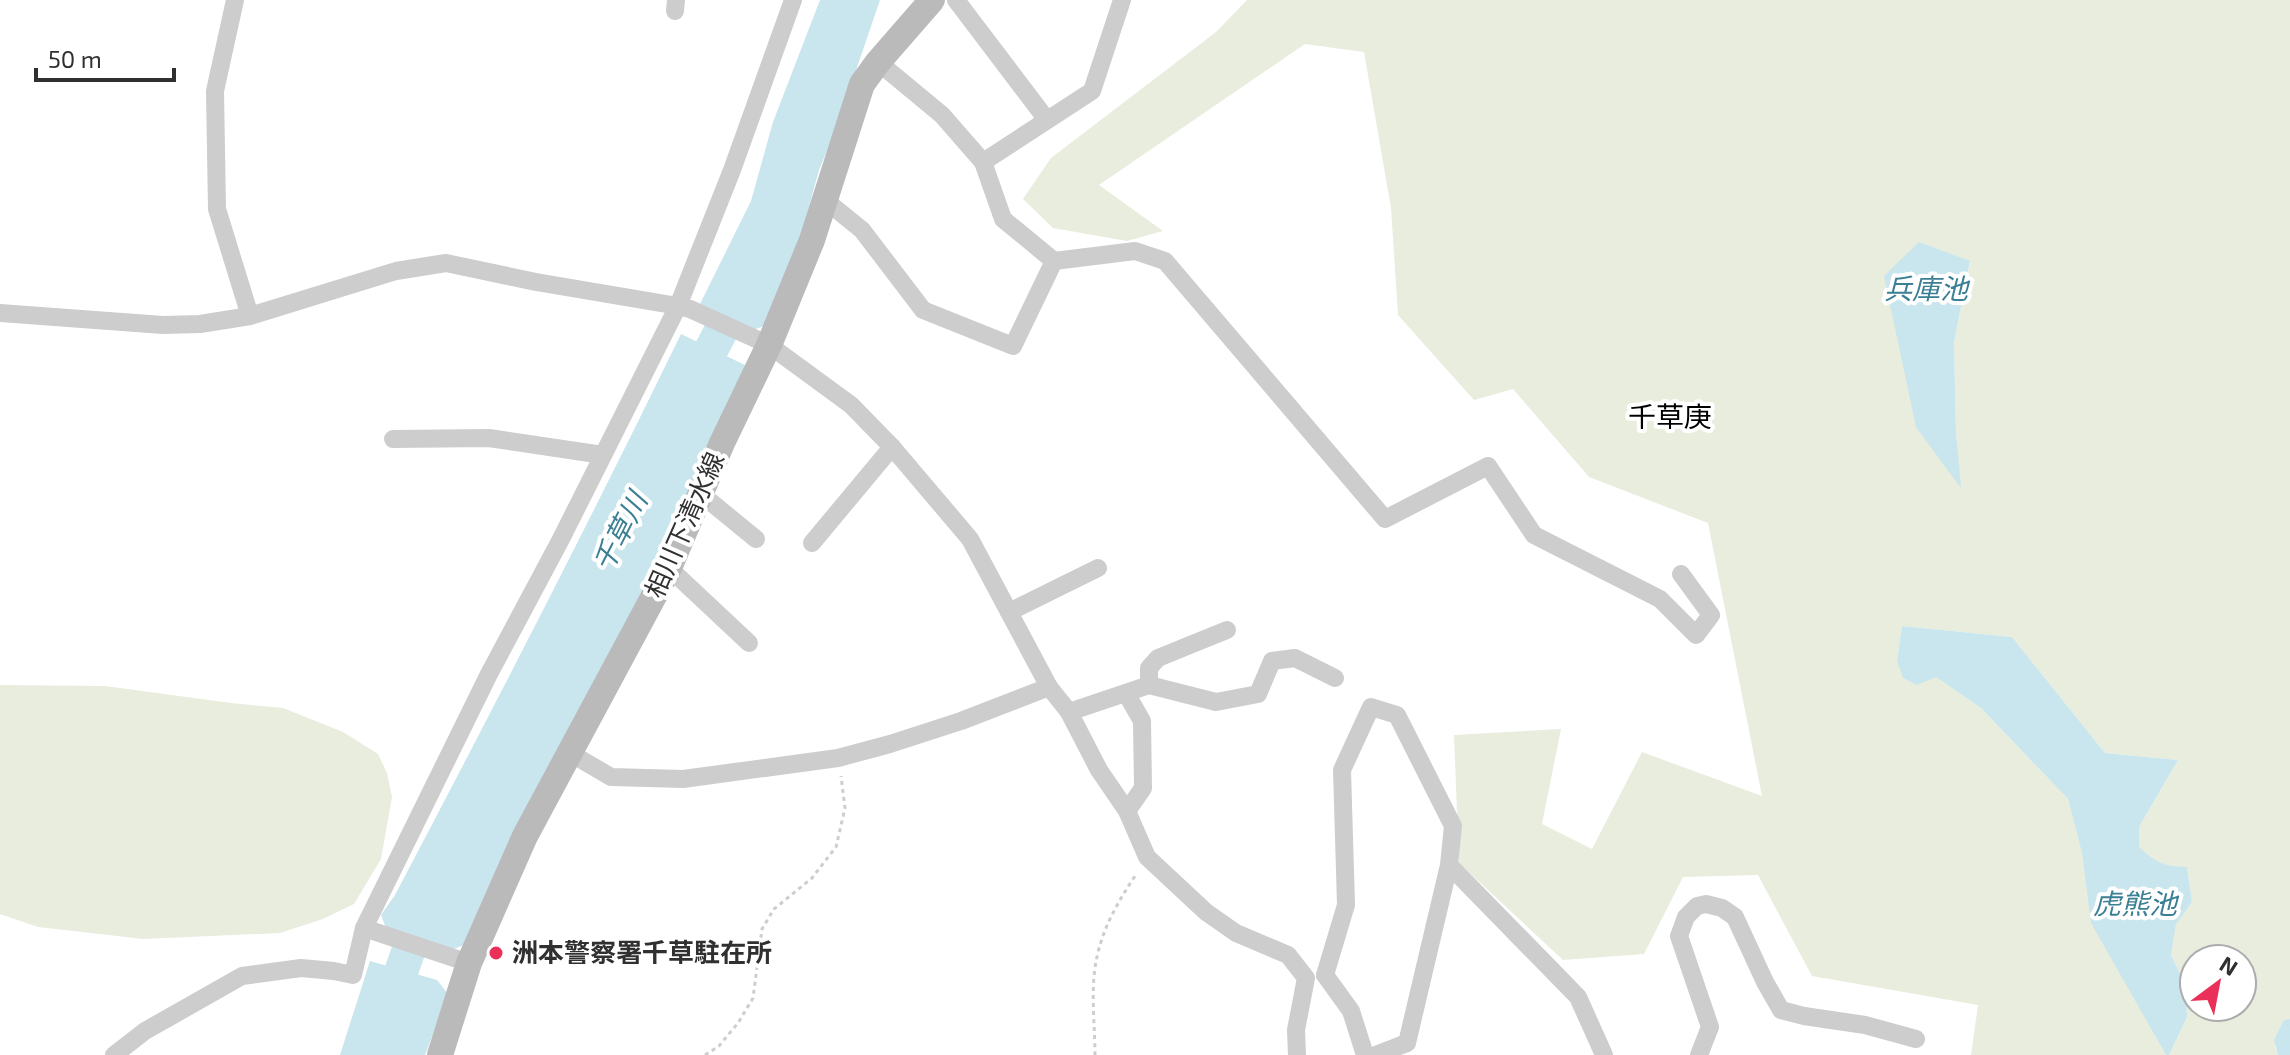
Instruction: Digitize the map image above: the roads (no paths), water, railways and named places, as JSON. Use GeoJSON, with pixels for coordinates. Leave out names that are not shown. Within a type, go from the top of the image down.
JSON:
{"type":"FeatureCollection","features":[{"type":"Feature","properties":{"kind":"main road","name":"相川下清水線"},"geometry":{"type":"LineString","coordinates":[[440,1055],[469,963],[525,836],[669,568],[812,240],[862,84],[932,0]]}},
{"type":"Feature","properties":{"kind":"street"},"geometry":{"type":"LineString","coordinates":[[235,0],[215,91],[217,209],[250,316]]}},
{"type":"Feature","properties":{"kind":"street"},"geometry":{"type":"LineString","coordinates":[[956,0],[1047,120]]}},
{"type":"Feature","properties":{"kind":"street"},"geometry":{"type":"LineString","coordinates":[[983,162],[1092,91],[1122,0]]}},
{"type":"Feature","properties":{"kind":"street"},"geometry":{"type":"LineString","coordinates":[[114,1055],[145,1031],[242,976],[301,968],[353,975],[364,928],[489,674],[684,308],[786,2]]}},
{"type":"Feature","properties":{"kind":"street"},"geometry":{"type":"LineString","coordinates":[[878,62],[942,115],[983,162],[1003,219],[1054,261],[1135,251],[1165,261],[1385,519],[1488,466],[1534,535],[1660,599],[1696,635],[1711,615],[1681,574]]}},
{"type":"Feature","properties":{"kind":"street"},"geometry":{"type":"LineString","coordinates":[[825,200],[862,230],[923,310],[1013,346],[1054,261]]}},
{"type":"Feature","properties":{"kind":"street"},"geometry":{"type":"LineString","coordinates":[[0,313],[163,325],[200,324],[250,316],[396,271],[446,263],[684,308],[765,342],[851,405],[892,447],[970,539],[1049,687],[1069,712],[1099,770],[1127,811],[1147,857],[1206,912],[1236,933],[1288,955],[1315,977],[1351,1011],[1365,1055]]}},
{"type":"Feature","properties":{"kind":"street"},"geometry":{"type":"LineString","coordinates":[[393,439],[489,438],[603,455]]}},
{"type":"Feature","properties":{"kind":"street"},"geometry":{"type":"LineString","coordinates":[[812,543],[892,447]]}},
{"type":"Feature","properties":{"kind":"street"},"geometry":{"type":"LineString","coordinates":[[701,494],[756,539]]}},
{"type":"Feature","properties":{"kind":"street"},"geometry":{"type":"LineString","coordinates":[[669,568],[749,643]]}},
{"type":"Feature","properties":{"kind":"street"},"geometry":{"type":"LineString","coordinates":[[1009,612],[1098,568]]}},
{"type":"Feature","properties":{"kind":"street"},"geometry":{"type":"LineString","coordinates":[[1149,685],[1149,668],[1158,658],[1227,630]]}},
{"type":"Feature","properties":{"kind":"street"},"geometry":{"type":"LineString","coordinates":[[1069,712],[1149,685],[1216,702],[1258,694],[1272,661],[1295,658],[1335,678]]}},
{"type":"Feature","properties":{"kind":"street"},"geometry":{"type":"LineString","coordinates":[[570,753],[611,777],[683,779],[838,758],[961,721],[1049,687]]}},
{"type":"Feature","properties":{"kind":"street"},"geometry":{"type":"LineString","coordinates":[[1126,693],[1142,721],[1143,774],[1143,788],[1127,811]]}},
{"type":"Feature","properties":{"kind":"street"},"geometry":{"type":"LineString","coordinates":[[1297,1055],[1296,1030],[1346,905],[1342,770],[1371,707],[1397,715],[1453,826],[1449,865],[1407,1043],[1376,1055]]}},
{"type":"Feature","properties":{"kind":"street"},"geometry":{"type":"LineString","coordinates":[[1449,865],[1578,997],[1604,1055]]}},
{"type":"Feature","properties":{"kind":"street"},"geometry":{"type":"LineString","coordinates":[[1699,1055],[1710,1027],[1679,936],[1686,917],[1697,906],[1706,904],[1722,908],[1735,917],[1781,1010],[1865,1025],[1916,1039]]}},
{"type":"Feature","properties":{"kind":"street"},"geometry":{"type":"LineString","coordinates":[[364,928],[469,963]]}},
{"type":"Feature","properties":{"kind":"water"},"geometry":{"type":"Polygon","coordinates":[[[820,0],[880,0],[819,170],[791,272],[769,324],[753,330],[700,304],[751,201],[773,122],[820,0]]]}},
{"type":"Feature","properties":{"kind":"water","name":"兵庫池"},"geometry":{"type":"Polygon","coordinates":[[[1919,242],[1970,261],[1954,342],[1961,488],[1916,427],[1884,276],[1919,242]]]}},
{"type":"Feature","properties":{"kind":"water"},"geometry":{"type":"Polygon","coordinates":[[[681,334],[751,368],[670,546],[466,944],[454,949],[386,928],[381,915],[395,895],[504,686],[681,334]]]}},
{"type":"Feature","properties":{"kind":"water","name":"虎熊池"},"geometry":{"type":"Polygon","coordinates":[[[1902,626],[2012,637],[2105,753],[2178,760],[2139,827],[2139,847],[2145,852],[2161,863],[2187,867],[2192,902],[2176,924],[2171,955],[2178,969],[2178,1023],[2184,1023],[2169,1055],[2166,1055],[2091,923],[2082,853],[2068,799],[1981,708],[1936,677],[1917,685],[1903,678],[1897,661],[1902,626]]]}},
{"type":"Feature","properties":{"kind":"water"},"geometry":{"type":"Polygon","coordinates":[[[370,961],[437,980],[448,994],[425,1055],[340,1055],[370,961]]]}},
{"type":"Feature","properties":{"kind":"water"},"geometry":{"type":"Polygon","coordinates":[[[2290,1019],[2290,1055],[2278,1055],[2274,1040],[2284,1020],[2290,1019]]]}},
{"type":"Feature","properties":{"kind":"waterway","name":"千草川"},"geometry":{"type":"LineString","coordinates":[[691,388],[741,293]]}},
{"type":"Feature","properties":{"kind":"waterway","name":"千草川"},"geometry":{"type":"LineString","coordinates":[[372,1055],[414,935],[429,911]]}},
{"type":"Feature","properties":{"kind":"place","name":"洲本警察署千草駐在所"},"geometry":{"type":"Point","coordinates":[496,953]}},
{"type":"Feature","properties":{"kind":"district","name":"千草庚"},"geometry":{"type":"Point","coordinates":[1670,417]}}]}
